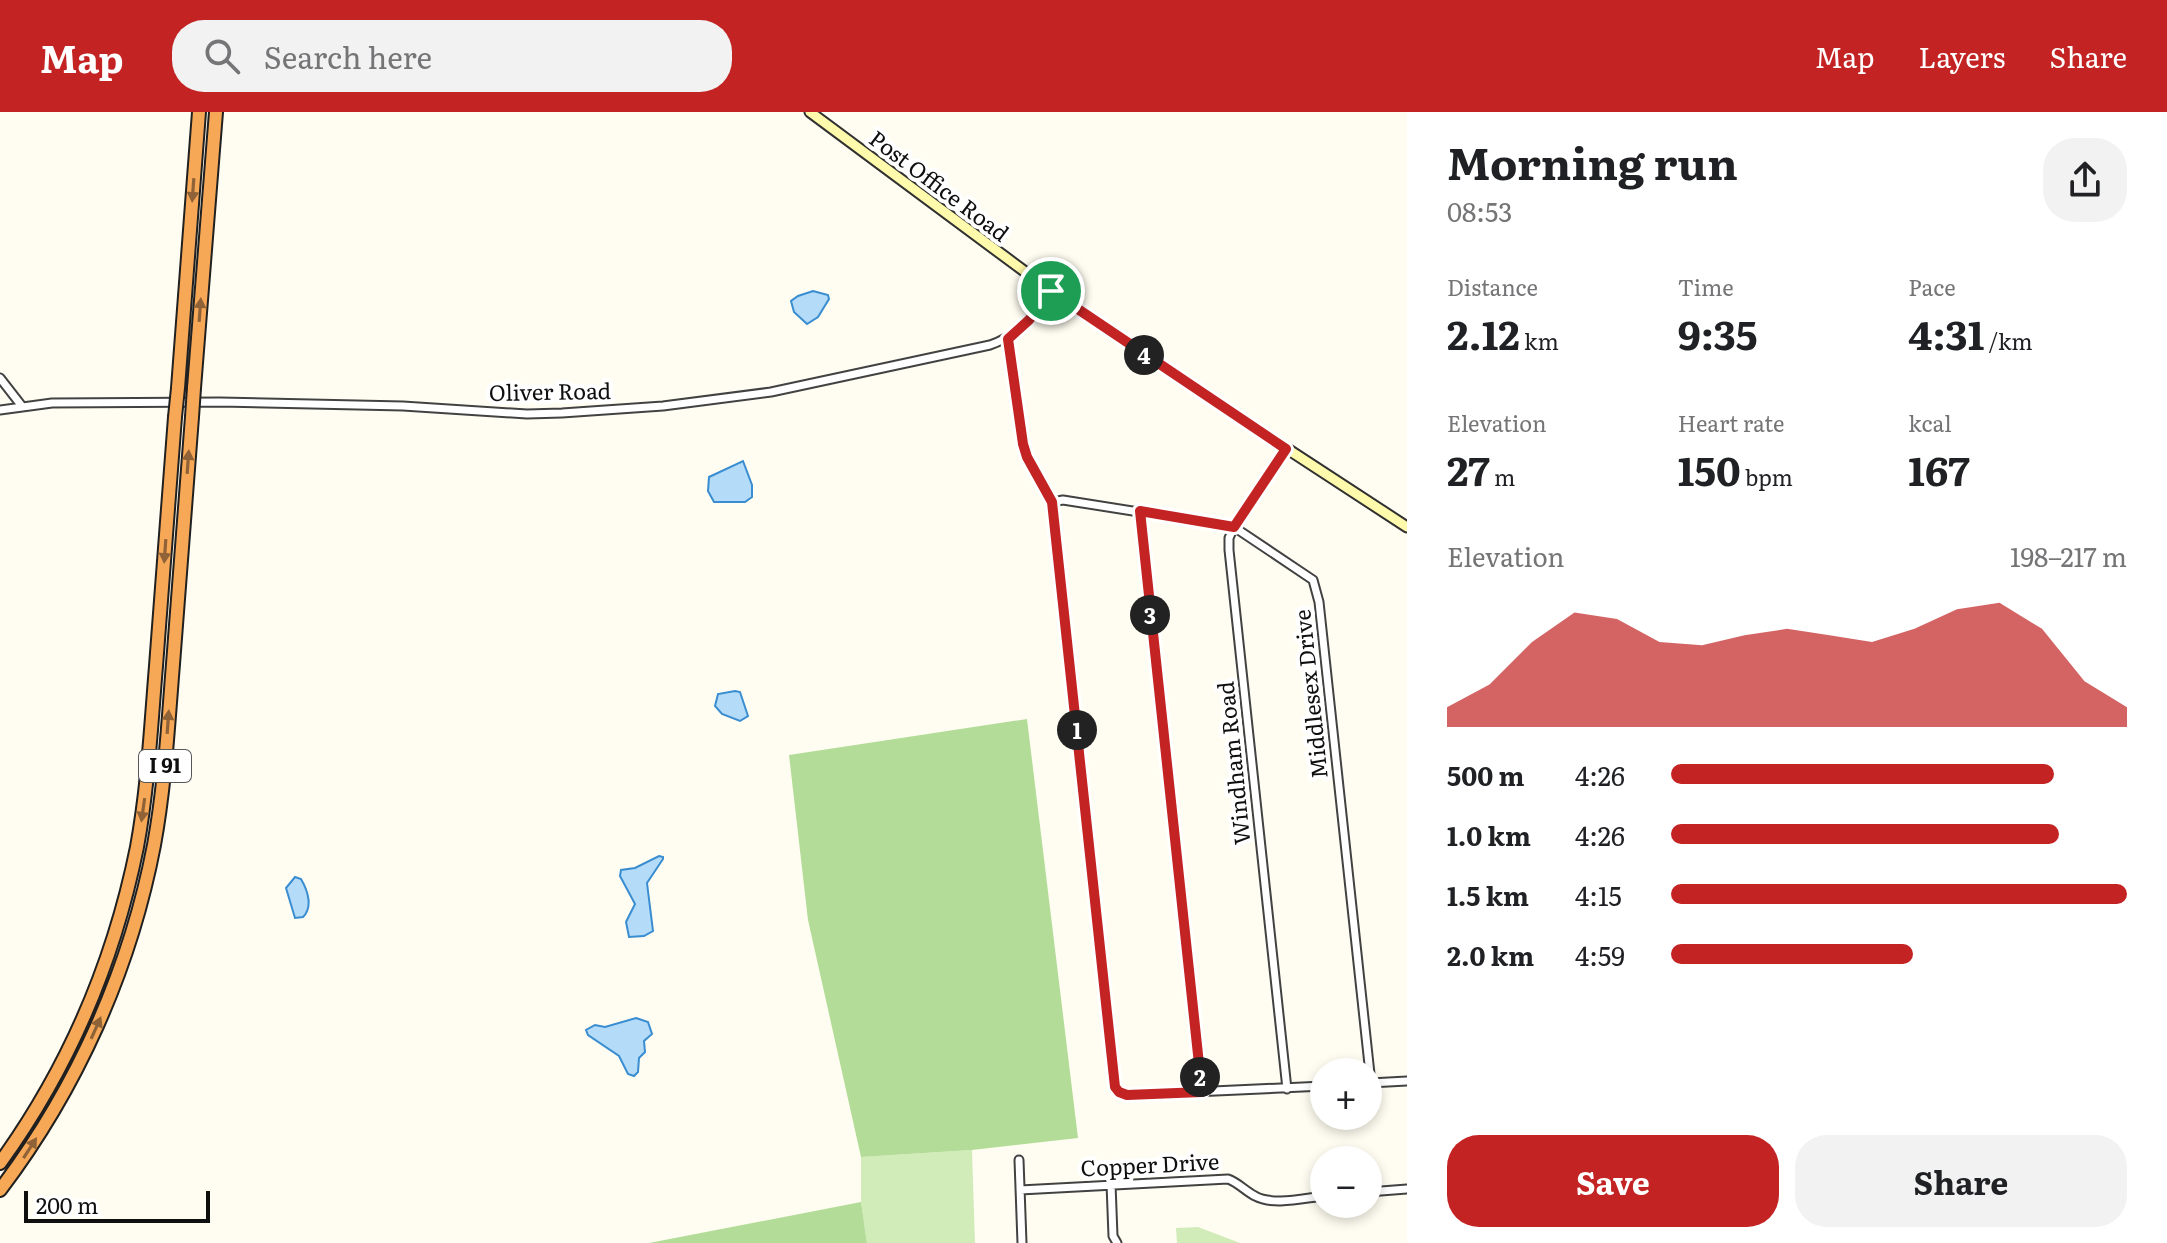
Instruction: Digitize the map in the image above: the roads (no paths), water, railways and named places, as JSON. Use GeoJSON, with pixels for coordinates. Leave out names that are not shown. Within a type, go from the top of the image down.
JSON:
{"type":"FeatureCollection","features":[{"type":"Feature","properties":{"kind":"highway","name":"I 91"},"geometry":{"type":"LineString","coordinates":[[0,1163],[44,1096],[76,1033],[104,967],[137,847],[149,761],[199,112]]}},
{"type":"Feature","properties":{"kind":"highway","name":"I 91"},"geometry":{"type":"LineString","coordinates":[[0,1190],[59,1100],[91,1039],[135,923],[153,846],[165,763],[216,112]]}},
{"type":"Feature","properties":{"kind":"street","name":"Post Office Road"},"geometry":{"type":"LineString","coordinates":[[810,112],[1051,291],[1407,527]]}},
{"type":"Feature","properties":{"kind":"street","name":"Oliver Road"},"geometry":{"type":"LineString","coordinates":[[0,410],[52,403],[325,404],[527,414],[663,406],[771,392],[975,349],[1008,339],[1029,320],[1051,291]]}},
{"type":"Feature","properties":{"kind":"street"},"geometry":{"type":"LineString","coordinates":[[1008,339],[1023,444],[1052,502],[1115,1087],[1127,1095],[1310,1087]]}},
{"type":"Feature","properties":{"kind":"street"},"geometry":{"type":"LineString","coordinates":[[0,378],[21,405]]}},
{"type":"Feature","properties":{"kind":"street","name":"Windham Road"},"geometry":{"type":"LineString","coordinates":[[1286,449],[1234,527],[1229,538],[1229,550],[1287,1089]]}},
{"type":"Feature","properties":{"kind":"street","name":"Middlesex Drive"},"geometry":{"type":"LineString","coordinates":[[1052,502],[1063,500],[1234,527],[1313,580],[1317,588],[1367,1058]]}},
{"type":"Feature","properties":{"kind":"street"},"geometry":{"type":"LineString","coordinates":[[1140,511],[1202,1092]]}},
{"type":"Feature","properties":{"kind":"street"},"geometry":{"type":"LineString","coordinates":[[1382,1082],[1407,1081]]}},
{"type":"Feature","properties":{"kind":"street"},"geometry":{"type":"LineString","coordinates":[[1019,1160],[1022,1243]]}},
{"type":"Feature","properties":{"kind":"street","name":"Copper Drive"},"geometry":{"type":"LineString","coordinates":[[1020,1190],[1228,1179],[1268,1201],[1310,1197]]}},
{"type":"Feature","properties":{"kind":"street"},"geometry":{"type":"LineString","coordinates":[[1111,1184],[1113,1236],[1117,1243]]}},
{"type":"Feature","properties":{"kind":"street"},"geometry":{"type":"LineString","coordinates":[[1382,1191],[1407,1189]]}},
{"type":"Feature","properties":{"kind":"water"},"geometry":{"type":"Polygon","coordinates":[[[813,291],[828,295],[829,299],[818,317],[807,324],[794,312],[791,301],[813,291]]]}},
{"type":"Feature","properties":{"kind":"water"},"geometry":{"type":"Polygon","coordinates":[[[743,461],[752,485],[752,497],[745,502],[714,502],[708,491],[709,477],[743,461]]]}},
{"type":"Feature","properties":{"kind":"water"},"geometry":{"type":"Polygon","coordinates":[[[740,692],[748,716],[740,721],[722,714],[715,706],[718,694],[740,692]]]}},
{"type":"Feature","properties":{"kind":"water"},"geometry":{"type":"Polygon","coordinates":[[[659,856],[663,859],[647,883],[653,931],[644,936],[629,937],[626,922],[635,904],[620,876],[621,870],[635,868],[659,856]]]}},
{"type":"Feature","properties":{"kind":"water"},"geometry":{"type":"Polygon","coordinates":[[[295,877],[304,884],[309,904],[303,917],[295,918],[286,888],[295,877]]]}},
{"type":"Feature","properties":{"kind":"water"},"geometry":{"type":"Polygon","coordinates":[[[636,1018],[648,1022],[652,1034],[644,1041],[645,1052],[639,1058],[638,1072],[634,1076],[628,1074],[619,1056],[588,1035],[586,1030],[595,1025],[605,1027],[636,1018]]]}}]}
